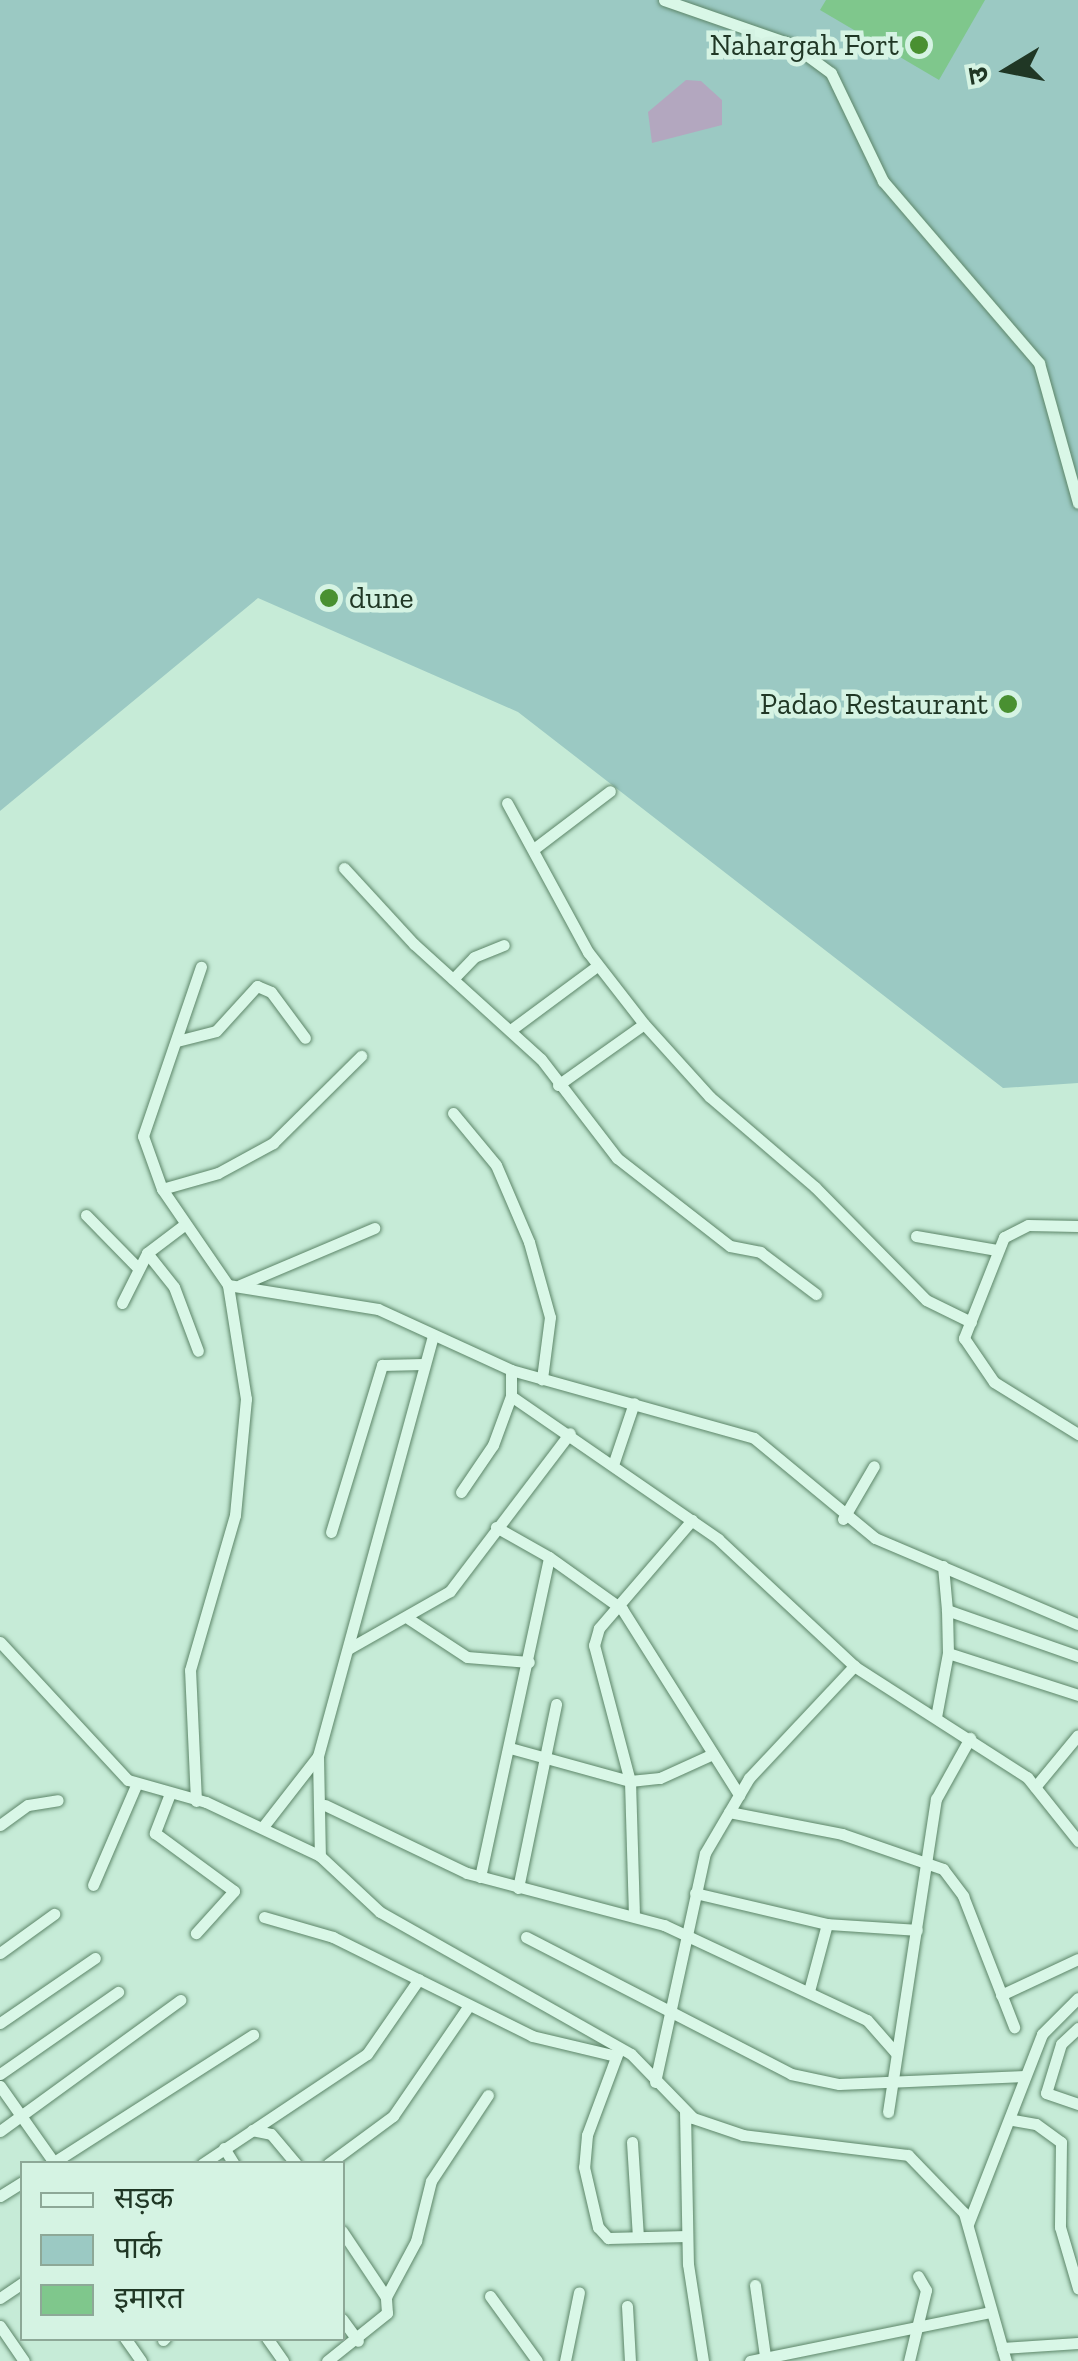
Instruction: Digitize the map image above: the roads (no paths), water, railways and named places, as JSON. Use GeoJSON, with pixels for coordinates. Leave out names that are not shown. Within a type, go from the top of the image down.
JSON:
{"type":"FeatureCollection","features":[{"type":"Feature","properties":{"kind":"street"},"geometry":{"type":"LineString","coordinates":[[664,0],[793,45],[831,73],[884,181],[1039,363],[1078,503]]}},
{"type":"Feature","properties":{"kind":"street"},"geometry":{"type":"LineString","coordinates":[[535,848],[610,791]]}},
{"type":"Feature","properties":{"kind":"street"},"geometry":{"type":"LineString","coordinates":[[507,803],[597,966],[644,1024],[710,1097],[815,1187],[926,1300],[971,1322]]}},
{"type":"Feature","properties":{"kind":"street"},"geometry":{"type":"LineString","coordinates":[[344,868],[453,979],[512,1029],[617,1158],[666,1202],[730,1246],[760,1252],[816,1294]]}},
{"type":"Feature","properties":{"kind":"street"},"geometry":{"type":"LineString","coordinates":[[453,979],[474,957],[504,945]]}},
{"type":"Feature","properties":{"kind":"street"},"geometry":{"type":"LineString","coordinates":[[196,1801],[190,1670],[245,1458],[246,1399],[234,1285],[184,1225],[162,1190],[143,1118],[177,1041],[200,966]]}},
{"type":"Feature","properties":{"kind":"street"},"geometry":{"type":"LineString","coordinates":[[512,1029],[597,966]]}},
{"type":"Feature","properties":{"kind":"street"},"geometry":{"type":"LineString","coordinates":[[177,1041],[216,1031],[248,990],[265,986],[306,1038]]}},
{"type":"Feature","properties":{"kind":"street"},"geometry":{"type":"LineString","coordinates":[[558,1085],[644,1024]]}},
{"type":"Feature","properties":{"kind":"street"},"geometry":{"type":"LineString","coordinates":[[162,1190],[218,1173],[272,1143],[362,1056]]}},
{"type":"Feature","properties":{"kind":"street"},"geometry":{"type":"LineString","coordinates":[[453,1113],[496,1166],[529,1242],[550,1317],[542,1378]]}},
{"type":"Feature","properties":{"kind":"street"},"geometry":{"type":"LineString","coordinates":[[86,1215],[137,1268]]}},
{"type":"Feature","properties":{"kind":"street"},"geometry":{"type":"LineString","coordinates":[[122,1303],[147,1253],[184,1225]]}},
{"type":"Feature","properties":{"kind":"street"},"geometry":{"type":"LineString","coordinates":[[1078,1226],[1016,1228],[997,1250],[964,1338],[971,1357],[994,1382],[1078,1434]]}},
{"type":"Feature","properties":{"kind":"street"},"geometry":{"type":"LineString","coordinates":[[234,1285],[374,1228]]}},
{"type":"Feature","properties":{"kind":"street"},"geometry":{"type":"LineString","coordinates":[[916,1236],[997,1250]]}},
{"type":"Feature","properties":{"kind":"street"},"geometry":{"type":"LineString","coordinates":[[147,1253],[174,1287],[198,1351]]}},
{"type":"Feature","properties":{"kind":"street"},"geometry":{"type":"LineString","coordinates":[[234,1285],[378,1309],[511,1370],[754,1438],[844,1519],[1078,1624]]}},
{"type":"Feature","properties":{"kind":"street"},"geometry":{"type":"LineString","coordinates":[[262,1828],[318,1756],[433,1337]]}},
{"type":"Feature","properties":{"kind":"street"},"geometry":{"type":"LineString","coordinates":[[331,1532],[382,1364],[423,1364]]}},
{"type":"Feature","properties":{"kind":"street"},"geometry":{"type":"LineString","coordinates":[[461,1492],[493,1445],[511,1396],[511,1370]]}},
{"type":"Feature","properties":{"kind":"street"},"geometry":{"type":"LineString","coordinates":[[511,1396],[614,1462],[692,1520],[854,1666],[970,1738],[1035,1787],[1078,1841]]}},
{"type":"Feature","properties":{"kind":"street"},"geometry":{"type":"LineString","coordinates":[[614,1462],[634,1403]]}},
{"type":"Feature","properties":{"kind":"street"},"geometry":{"type":"LineString","coordinates":[[348,1649],[409,1619],[450,1590],[570,1432]]}},
{"type":"Feature","properties":{"kind":"street"},"geometry":{"type":"LineString","coordinates":[[844,1519],[874,1466]]}},
{"type":"Feature","properties":{"kind":"street"},"geometry":{"type":"LineString","coordinates":[[634,1915],[630,1782],[594,1645],[599,1628],[622,1609],[692,1520]]}},
{"type":"Feature","properties":{"kind":"street"},"geometry":{"type":"LineString","coordinates":[[496,1527],[549,1556],[622,1609],[739,1794]]}},
{"type":"Feature","properties":{"kind":"street"},"geometry":{"type":"LineString","coordinates":[[480,1877],[549,1556]]}},
{"type":"Feature","properties":{"kind":"street"},"geometry":{"type":"LineString","coordinates":[[936,1717],[948,1654],[944,1566]]}},
{"type":"Feature","properties":{"kind":"street"},"geometry":{"type":"LineString","coordinates":[[947,1610],[1078,1656]]}},
{"type":"Feature","properties":{"kind":"street"},"geometry":{"type":"LineString","coordinates":[[409,1619],[467,1657],[529,1662]]}},
{"type":"Feature","properties":{"kind":"street"},"geometry":{"type":"LineString","coordinates":[[0,1642],[137,1783],[169,1796],[196,1801],[320,1856],[380,1912],[618,2052],[685,2112],[743,2135],[908,2155],[948,2190],[968,2224],[1006,2361]]}},
{"type":"Feature","properties":{"kind":"street"},"geometry":{"type":"LineString","coordinates":[[948,1654],[1078,1695]]}},
{"type":"Feature","properties":{"kind":"street"},"geometry":{"type":"LineString","coordinates":[[655,2082],[672,2030],[684,1938],[705,1853],[739,1794],[854,1666]]}},
{"type":"Feature","properties":{"kind":"street"},"geometry":{"type":"LineString","coordinates":[[518,1888],[556,1704]]}},
{"type":"Feature","properties":{"kind":"street"},"geometry":{"type":"LineString","coordinates":[[1035,1787],[1078,1735]]}},
{"type":"Feature","properties":{"kind":"street"},"geometry":{"type":"LineString","coordinates":[[888,2112],[936,1799],[970,1738]]}},
{"type":"Feature","properties":{"kind":"street"},"geometry":{"type":"LineString","coordinates":[[510,1748],[630,1782],[660,1778],[712,1754]]}},
{"type":"Feature","properties":{"kind":"street"},"geometry":{"type":"LineString","coordinates":[[318,1756],[324,1805],[320,1856]]}},
{"type":"Feature","properties":{"kind":"street"},"geometry":{"type":"LineString","coordinates":[[93,1884],[137,1783]]}},
{"type":"Feature","properties":{"kind":"street"},"geometry":{"type":"LineString","coordinates":[[169,1796],[155,1833],[234,1890],[196,1933]]}},
{"type":"Feature","properties":{"kind":"street"},"geometry":{"type":"LineString","coordinates":[[0,1825],[28,1805],[58,1800]]}},
{"type":"Feature","properties":{"kind":"street"},"geometry":{"type":"LineString","coordinates":[[324,1805],[480,1877],[634,1915],[866,2020],[896,2053]]}},
{"type":"Feature","properties":{"kind":"street"},"geometry":{"type":"LineString","coordinates":[[729,1812],[927,1860],[963,1896],[1014,2027]]}},
{"type":"Feature","properties":{"kind":"street"},"geometry":{"type":"LineString","coordinates":[[695,1894],[827,1924],[917,1930]]}},
{"type":"Feature","properties":{"kind":"street"},"geometry":{"type":"LineString","coordinates":[[0,1953],[54,1914]]}},
{"type":"Feature","properties":{"kind":"street"},"geometry":{"type":"LineString","coordinates":[[264,1916],[333,1937],[468,2008],[532,2036],[618,2052]]}},
{"type":"Feature","properties":{"kind":"street"},"geometry":{"type":"LineString","coordinates":[[808,1992],[827,1924]]}},
{"type":"Feature","properties":{"kind":"street"},"geometry":{"type":"LineString","coordinates":[[526,1938],[791,2074],[840,2084],[1022,2082]]}},
{"type":"Feature","properties":{"kind":"street"},"geometry":{"type":"LineString","coordinates":[[0,2023],[95,1958]]}},
{"type":"Feature","properties":{"kind":"street"},"geometry":{"type":"LineString","coordinates":[[1000,1995],[1078,1959]]}},
{"type":"Feature","properties":{"kind":"street"},"geometry":{"type":"LineString","coordinates":[[206,2161],[367,2054],[419,1979]]}},
{"type":"Feature","properties":{"kind":"street"},"geometry":{"type":"LineString","coordinates":[[0,2074],[118,1992]]}},
{"type":"Feature","properties":{"kind":"street"},"geometry":{"type":"LineString","coordinates":[[968,2224],[1014,2118],[1022,2082],[1042,2034],[1078,1998]]}},
{"type":"Feature","properties":{"kind":"street"},"geometry":{"type":"LineString","coordinates":[[0,2132],[180,2000]]}},
{"type":"Feature","properties":{"kind":"street"},"geometry":{"type":"LineString","coordinates":[[332,2161],[393,2116],[468,2008]]}},
{"type":"Feature","properties":{"kind":"street"},"geometry":{"type":"LineString","coordinates":[[1078,2028],[1061,2044],[1046,2093],[1078,2104]]}},
{"type":"Feature","properties":{"kind":"street"},"geometry":{"type":"LineString","coordinates":[[57,2161],[253,2035]]}},
{"type":"Feature","properties":{"kind":"street"},"geometry":{"type":"LineString","coordinates":[[618,2052],[584,2167],[598,2227],[608,2238],[687,2236]]}},
{"type":"Feature","properties":{"kind":"street"},"geometry":{"type":"LineString","coordinates":[[0,2086],[53,2161]]}},
{"type":"Feature","properties":{"kind":"street"},"geometry":{"type":"LineString","coordinates":[[327,2361],[384,2321],[386,2297],[416,2242],[431,2180],[488,2095]]}},
{"type":"Feature","properties":{"kind":"street"},"geometry":{"type":"LineString","coordinates":[[685,2112],[687,2236],[703,2361]]}},
{"type":"Feature","properties":{"kind":"street"},"geometry":{"type":"LineString","coordinates":[[1014,2118],[1036,2124],[1060,2142],[1060,2227],[1078,2288]]}},
{"type":"Feature","properties":{"kind":"street"},"geometry":{"type":"LineString","coordinates":[[252,2130],[271,2134],[294,2161]]}},
{"type":"Feature","properties":{"kind":"street"},"geometry":{"type":"LineString","coordinates":[[632,2142],[638,2236]]}},
{"type":"Feature","properties":{"kind":"street"},"geometry":{"type":"LineString","coordinates":[[224,2148],[232,2161]]}},
{"type":"Feature","properties":{"kind":"street"},"geometry":{"type":"LineString","coordinates":[[345,2236],[386,2297]]}},
{"type":"Feature","properties":{"kind":"street"},"geometry":{"type":"LineString","coordinates":[[910,2361],[926,2290],[918,2276]]}},
{"type":"Feature","properties":{"kind":"street"},"geometry":{"type":"LineString","coordinates":[[755,2285],[765,2356]]}},
{"type":"Feature","properties":{"kind":"street"},"geometry":{"type":"LineString","coordinates":[[565,2361],[578,2292]]}},
{"type":"Feature","properties":{"kind":"street"},"geometry":{"type":"LineString","coordinates":[[490,2296],[537,2361]]}},
{"type":"Feature","properties":{"kind":"street"},"geometry":{"type":"LineString","coordinates":[[627,2306],[630,2361]]}},
{"type":"Feature","properties":{"kind":"street"},"geometry":{"type":"LineString","coordinates":[[750,2361],[990,2312]]}},
{"type":"Feature","properties":{"kind":"street"},"geometry":{"type":"LineString","coordinates":[[345,2323],[358,2341]]}},
{"type":"Feature","properties":{"kind":"street"},"geometry":{"type":"LineString","coordinates":[[0,2326],[24,2361]]}},
{"type":"Feature","properties":{"kind":"street"},"geometry":{"type":"LineString","coordinates":[[1002,2348],[1078,2344]]}},
{"type":"Feature","properties":{"kind":"place","name":"Nahargah Fort"},"geometry":{"type":"Point","coordinates":[919,45]}},
{"type":"Feature","properties":{"kind":"place","name":"dune"},"geometry":{"type":"Point","coordinates":[329,598]}},
{"type":"Feature","properties":{"kind":"place","name":"Padao Restaurant"},"geometry":{"type":"Point","coordinates":[1008,704]}}]}
